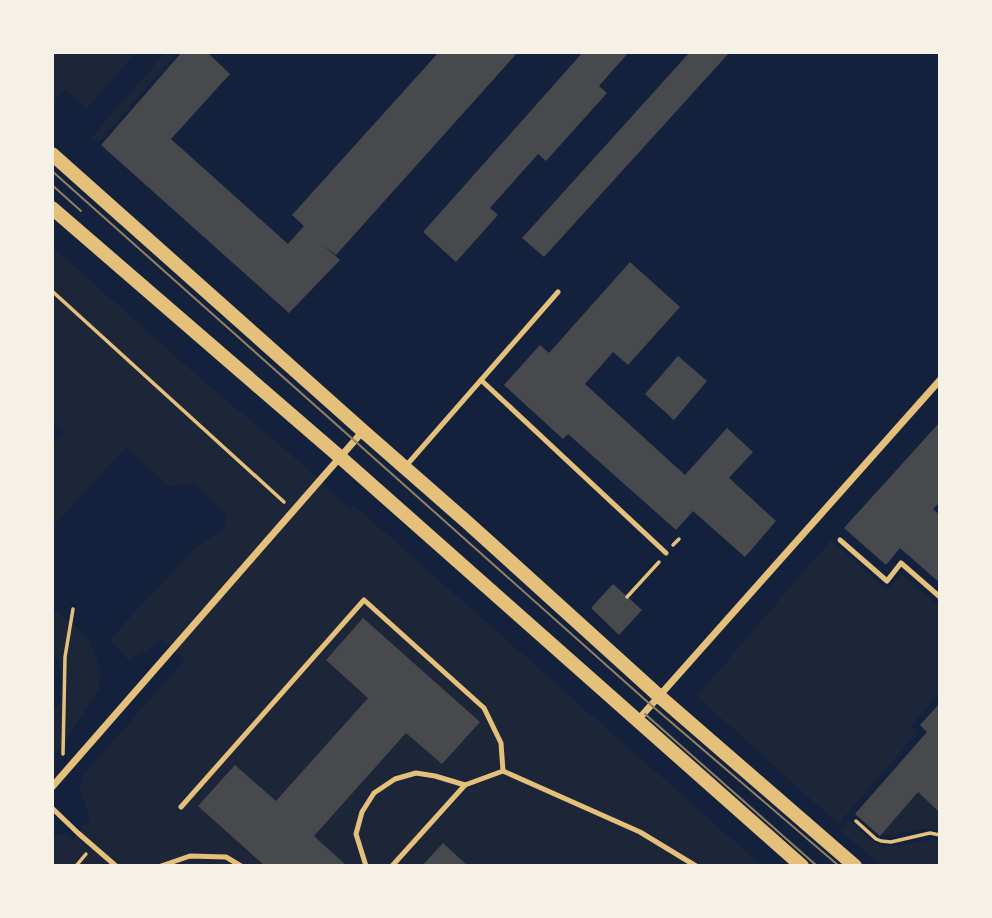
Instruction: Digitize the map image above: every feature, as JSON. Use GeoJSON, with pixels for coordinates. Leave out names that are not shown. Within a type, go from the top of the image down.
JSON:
{"type":"FeatureCollection","features":[{"type":"Feature","properties":{"kind":"main road"},"geometry":{"type":"LineString","coordinates":[[52,154],[659,696],[855,866]]}},
{"type":"Feature","properties":{"kind":"main road"},"geometry":{"type":"LineString","coordinates":[[52,208],[340,457],[802,866]]}},
{"type":"Feature","properties":{"kind":"street"},"geometry":{"type":"LineString","coordinates":[[637,720],[940,380]]}},
{"type":"Feature","properties":{"kind":"street"},"geometry":{"type":"LineString","coordinates":[[52,787],[363,431]]}},
{"type":"Feature","properties":{"kind":"lane"},"geometry":{"type":"LineString","coordinates":[[405,467],[558,292]]}},
{"type":"Feature","properties":{"kind":"lane"},"geometry":{"type":"LineString","coordinates":[[481,380],[666,553]]}},
{"type":"Feature","properties":{"kind":"lane"},"geometry":{"type":"LineString","coordinates":[[840,540],[887,581],[901,562],[940,597]]}},
{"type":"Feature","properties":{"kind":"lane"},"geometry":{"type":"LineString","coordinates":[[181,807],[364,600],[484,708],[501,744],[503,771]]}},
{"type":"Feature","properties":{"kind":"lane"},"geometry":{"type":"LineString","coordinates":[[392,866],[465,785],[503,771],[640,832],[695,866]]}},
{"type":"Feature","properties":{"kind":"lane"},"geometry":{"type":"LineString","coordinates":[[366,866],[356,834],[362,812],[374,793],[395,779],[416,773],[465,785]]}},
{"type":"Feature","properties":{"kind":"lane"},"geometry":{"type":"LineString","coordinates":[[52,808],[116,866]]}},
{"type":"Feature","properties":{"kind":"lane"},"geometry":{"type":"LineString","coordinates":[[161,866],[190,856],[226,857],[241,866]]}},
{"type":"Feature","properties":{"kind":"path"},"geometry":{"type":"LineString","coordinates":[[52,291],[294,511]]}},
{"type":"Feature","properties":{"kind":"path"},"geometry":{"type":"LineString","coordinates":[[627,597],[679,539]]}},
{"type":"Feature","properties":{"kind":"path"},"geometry":{"type":"LineString","coordinates":[[63,756],[65,657],[73,609]]}},
{"type":"Feature","properties":{"kind":"path"},"geometry":{"type":"LineString","coordinates":[[856,821],[881,841],[891,842],[930,833],[940,835]]}},
{"type":"Feature","properties":{"kind":"shaded area"},"geometry":{"type":"Polygon","coordinates":[[[53,52],[135,53],[86,109],[65,89],[53,102],[53,52]]]}},
{"type":"Feature","properties":{"kind":"shaded area"},"geometry":{"type":"Polygon","coordinates":[[[165,53],[177,53],[98,143],[92,137],[165,53]]]}},
{"type":"Feature","properties":{"kind":"shaded area"},"geometry":{"type":"Polygon","coordinates":[[[53,247],[350,509],[354,505],[761,865],[53,865],[54,835],[68,835],[73,839],[90,818],[79,787],[85,773],[185,660],[161,639],[128,660],[109,640],[195,548],[224,528],[226,515],[196,484],[169,486],[126,447],[53,526],[52,445],[64,433],[53,422],[53,247]]]}},
{"type":"Feature","properties":{"kind":"shaded area"},"geometry":{"type":"Polygon","coordinates":[[[831,540],[887,590],[901,574],[940,607],[939,693],[911,726],[918,732],[838,824],[697,696],[831,540]]]}},
{"type":"Feature","properties":{"kind":"shaded area"},"geometry":{"type":"Polygon","coordinates":[[[53,611],[58,612],[89,639],[100,668],[99,689],[57,753],[53,755],[52,711],[65,698],[58,660],[53,655],[53,611]]]}},
{"type":"Feature","properties":{"kind":"shaded area"},"geometry":{"type":"Polygon","coordinates":[[[918,792],[939,813],[939,830],[925,829],[880,836],[918,792]]]}},
{"type":"Feature","properties":{"kind":"shaded area"},"geometry":{"type":"Polygon","coordinates":[[[849,820],[876,844],[883,846],[939,841],[939,865],[881,865],[840,830],[849,820]]]}},
{"type":"Feature","properties":{"kind":"building"},"geometry":{"type":"Polygon","coordinates":[[[182,52],[207,52],[230,74],[171,139],[288,244],[304,226],[292,215],[439,52],[518,52],[336,255],[322,244],[340,260],[289,313],[101,145],[182,52]]]}},
{"type":"Feature","properties":{"kind":"building"},"geometry":{"type":"Polygon","coordinates":[[[583,52],[629,52],[599,86],[607,93],[546,161],[538,154],[490,208],[498,215],[456,262],[423,232],[583,52]]]}},
{"type":"Feature","properties":{"kind":"building"},"geometry":{"type":"Polygon","coordinates":[[[690,52],[730,52],[544,257],[522,238],[690,52]]]}},
{"type":"Feature","properties":{"kind":"building"},"geometry":{"type":"Polygon","coordinates":[[[630,262],[680,307],[628,365],[613,352],[585,384],[685,475],[727,428],[753,452],[729,478],[776,521],[745,557],[693,511],[676,530],[568,434],[563,439],[504,385],[540,345],[549,353],[630,262]]]}},
{"type":"Feature","properties":{"kind":"building"},"geometry":{"type":"Polygon","coordinates":[[[678,356],[707,381],[674,420],[645,394],[678,356]]]}},
{"type":"Feature","properties":{"kind":"building"},"geometry":{"type":"Polygon","coordinates":[[[940,422],[940,502],[933,509],[940,515],[940,583],[900,548],[886,565],[844,528],[940,422]]]}},
{"type":"Feature","properties":{"kind":"building"},"geometry":{"type":"Polygon","coordinates":[[[613,584],[642,610],[619,635],[591,608],[613,584]]]}},
{"type":"Feature","properties":{"kind":"building"},"geometry":{"type":"Polygon","coordinates":[[[363,618],[480,722],[442,764],[406,733],[314,836],[347,866],[265,866],[198,806],[235,765],[276,801],[368,698],[326,660],[363,618]]]}},
{"type":"Feature","properties":{"kind":"building"},"geometry":{"type":"Polygon","coordinates":[[[940,703],[940,813],[918,792],[880,836],[855,814],[927,732],[920,725],[940,703]]]}},
{"type":"Feature","properties":{"kind":"building"},"geometry":{"type":"Polygon","coordinates":[[[443,843],[468,866],[422,866],[443,843]]]}},
{"type":"Feature","properties":{"kind":"tram line"},"geometry":{"type":"LineString","coordinates":[[52,171],[651,705],[839,866]]}},
{"type":"Feature","properties":{"kind":"tram line"},"geometry":{"type":"LineString","coordinates":[[52,185],[81,211]]}},
{"type":"Feature","properties":{"kind":"tram line"},"geometry":{"type":"LineString","coordinates":[[645,714],[817,866]]}}]}
